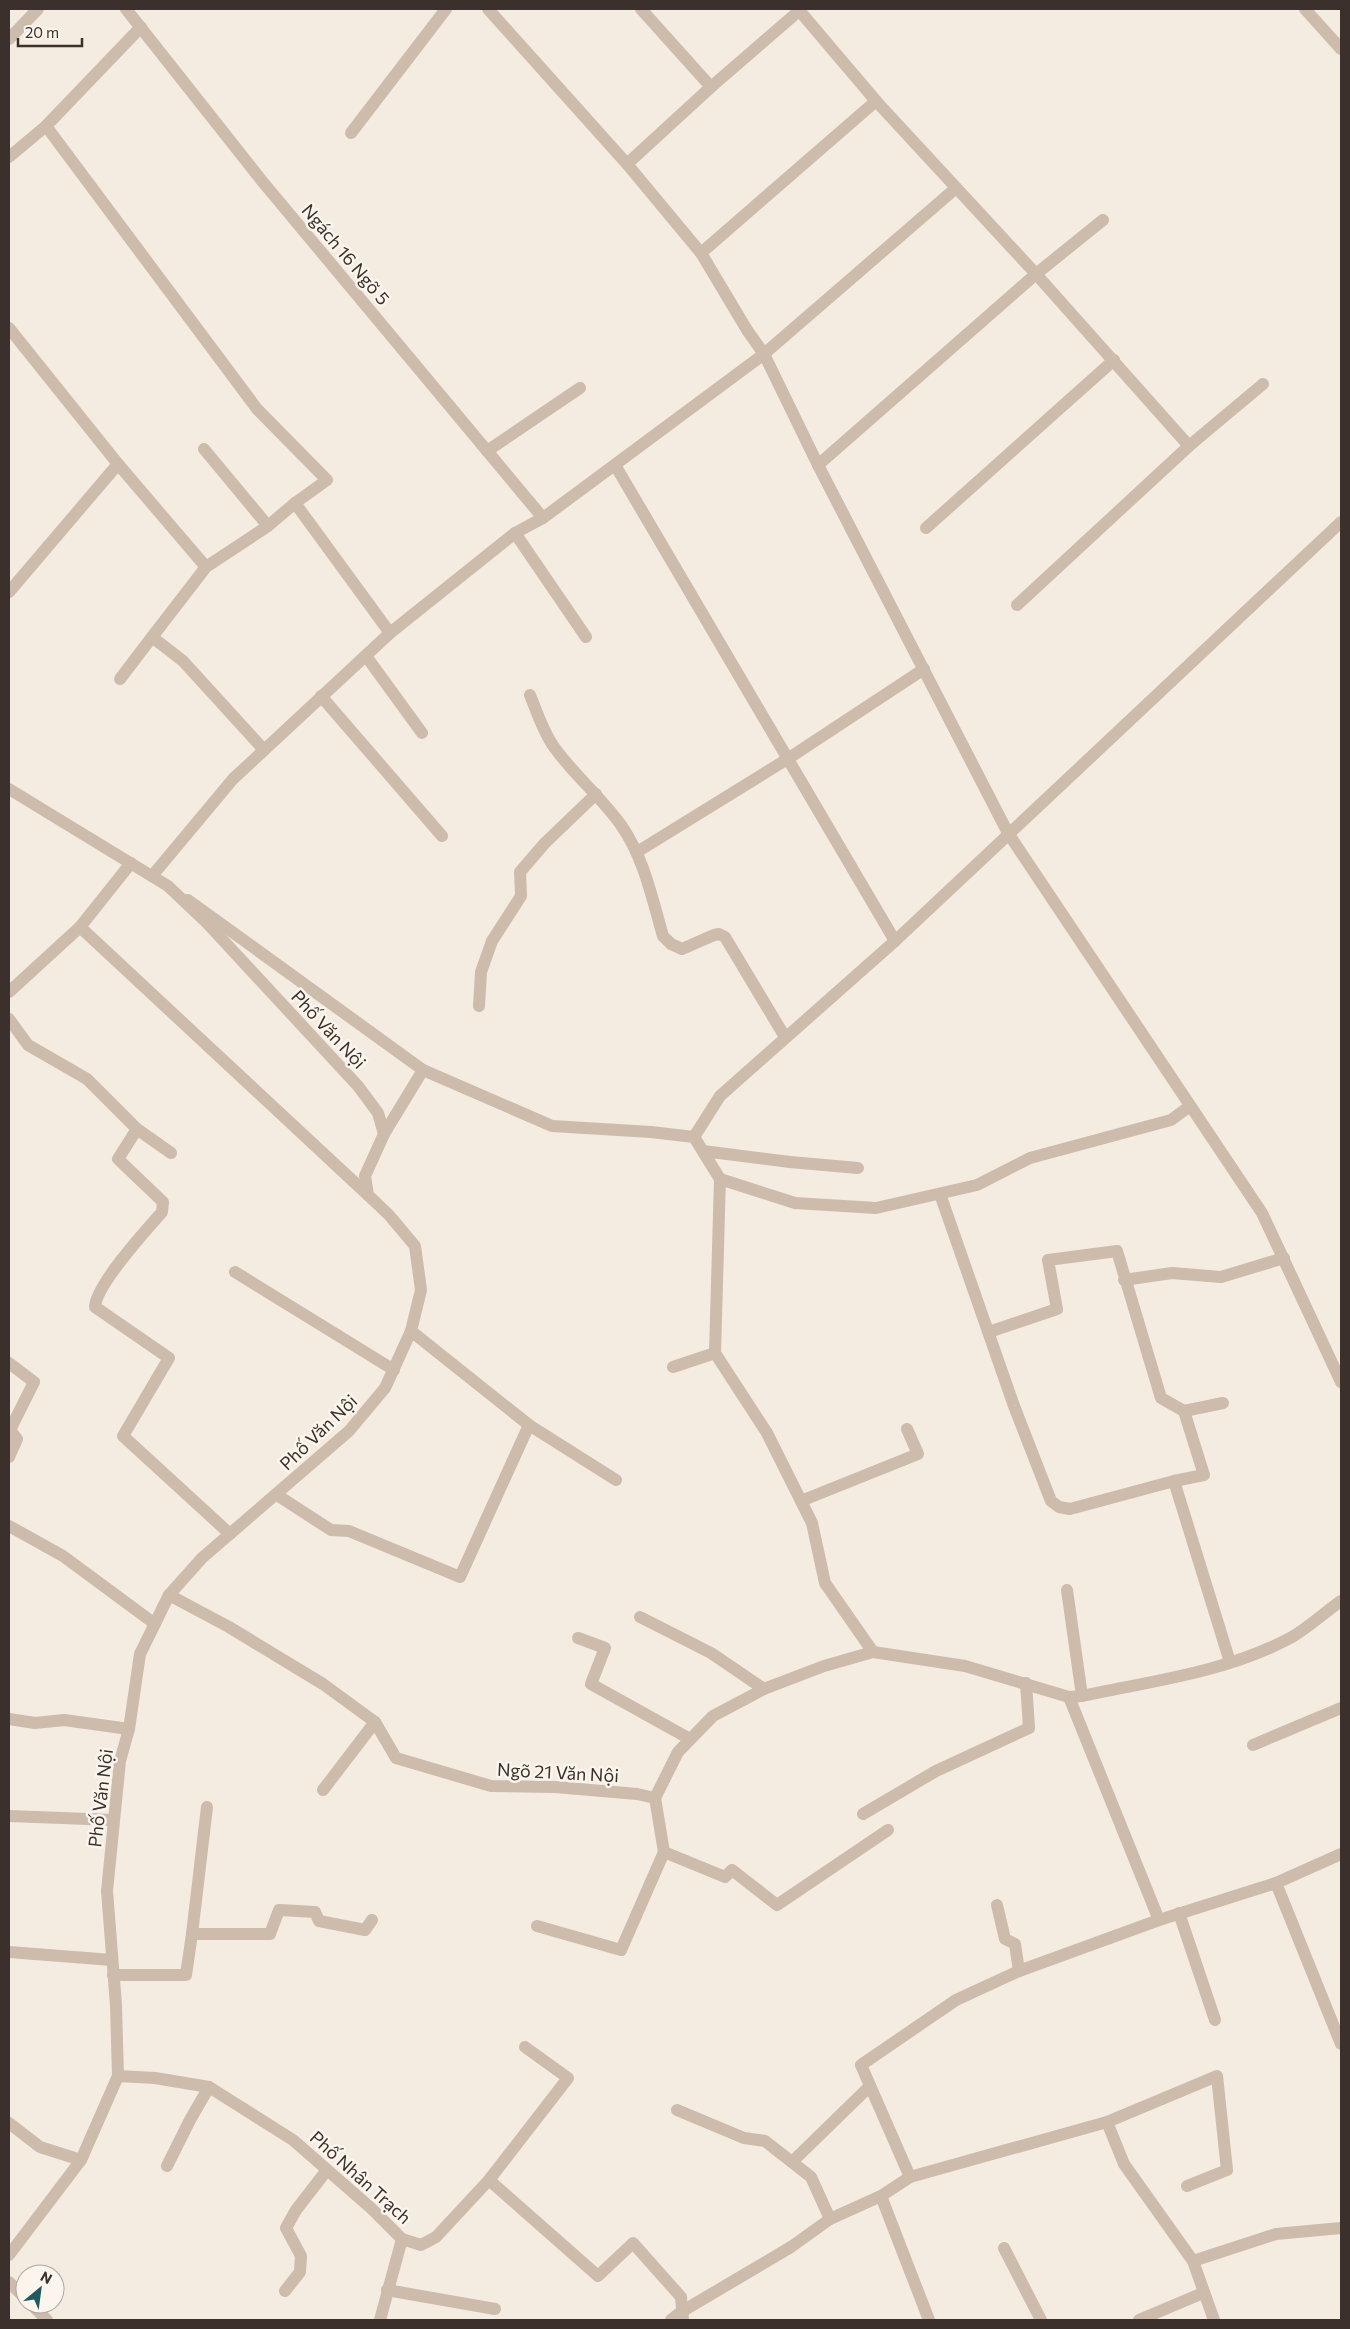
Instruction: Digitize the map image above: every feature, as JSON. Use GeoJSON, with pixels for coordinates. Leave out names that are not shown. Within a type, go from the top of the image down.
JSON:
{"type":"FeatureCollection","features":[{"type":"Feature","properties":{"kind":"street"},"geometry":{"type":"LineString","coordinates":[[9,39],[38,9]]}},
{"type":"Feature","properties":{"kind":"street","name":"Ngách 16 Ngõ 5"},"geometry":{"type":"LineString","coordinates":[[126,9],[262,181],[543,518]]}},
{"type":"Feature","properties":{"kind":"street"},"geometry":{"type":"LineString","coordinates":[[351,133],[446,9]]}},
{"type":"Feature","properties":{"kind":"street"},"geometry":{"type":"LineString","coordinates":[[488,9],[627,164],[701,253],[747,330],[764,354],[818,464],[1008,833],[1262,1214],[1341,1382]]}},
{"type":"Feature","properties":{"kind":"street"},"geometry":{"type":"LineString","coordinates":[[641,9],[711,87]]}},
{"type":"Feature","properties":{"kind":"street"},"geometry":{"type":"LineString","coordinates":[[1305,9],[1341,49]]}},
{"type":"Feature","properties":{"kind":"street"},"geometry":{"type":"LineString","coordinates":[[627,164],[799,10],[876,100],[1114,360],[1189,446]]}},
{"type":"Feature","properties":{"kind":"street"},"geometry":{"type":"LineString","coordinates":[[9,157],[46,126],[140,27]]}},
{"type":"Feature","properties":{"kind":"street"},"geometry":{"type":"LineString","coordinates":[[701,253],[876,100]]}},
{"type":"Feature","properties":{"kind":"street"},"geometry":{"type":"LineString","coordinates":[[46,126],[256,409],[327,480],[295,503],[268,526],[206,567],[120,679]]}},
{"type":"Feature","properties":{"kind":"street"},"geometry":{"type":"LineString","coordinates":[[152,876],[233,779],[390,633],[515,533],[543,518],[764,354],[956,188]]}},
{"type":"Feature","properties":{"kind":"street"},"geometry":{"type":"LineString","coordinates":[[818,464],[1036,274],[1103,220]]}},
{"type":"Feature","properties":{"kind":"street"},"geometry":{"type":"LineString","coordinates":[[9,328],[118,464],[206,567]]}},
{"type":"Feature","properties":{"kind":"street"},"geometry":{"type":"LineString","coordinates":[[926,528],[1114,360]]}},
{"type":"Feature","properties":{"kind":"street"},"geometry":{"type":"LineString","coordinates":[[1017,605],[1189,446],[1263,384]]}},
{"type":"Feature","properties":{"kind":"street"},"geometry":{"type":"LineString","coordinates":[[487,451],[580,388]]}},
{"type":"Feature","properties":{"kind":"street"},"geometry":{"type":"LineString","coordinates":[[204,448],[268,526]]}},
{"type":"Feature","properties":{"kind":"street"},"geometry":{"type":"LineString","coordinates":[[9,592],[118,464]]}},
{"type":"Feature","properties":{"kind":"street"},"geometry":{"type":"LineString","coordinates":[[615,465],[895,941]]}},
{"type":"Feature","properties":{"kind":"street"},"geometry":{"type":"LineString","coordinates":[[295,503],[390,633]]}},
{"type":"Feature","properties":{"kind":"street"},"geometry":{"type":"LineString","coordinates":[[694,1137],[720,1096],[895,941],[1341,522]]}},
{"type":"Feature","properties":{"kind":"street"},"geometry":{"type":"LineString","coordinates":[[515,533],[586,637]]}},
{"type":"Feature","properties":{"kind":"street"},"geometry":{"type":"LineString","coordinates":[[152,637],[183,661],[264,750]]}},
{"type":"Feature","properties":{"kind":"street"},"geometry":{"type":"LineString","coordinates":[[366,656],[422,733]]}},
{"type":"Feature","properties":{"kind":"street"},"geometry":{"type":"LineString","coordinates":[[637,852],[789,758],[924,669]]}},
{"type":"Feature","properties":{"kind":"street"},"geometry":{"type":"LineString","coordinates":[[530,695],[553,746],[596,794],[622,827],[637,852],[663,936],[671,944],[682,949],[714,935],[719,934],[725,937],[784,1038]]}},
{"type":"Feature","properties":{"kind":"street"},"geometry":{"type":"LineString","coordinates":[[321,696],[442,836]]}},
{"type":"Feature","properties":{"kind":"street","name":"Phố Văn Nội"},"geometry":{"type":"LineString","coordinates":[[9,789],[168,886],[208,924],[358,1086],[378,1113],[384,1134]]}},
{"type":"Feature","properties":{"kind":"street"},"geometry":{"type":"LineString","coordinates":[[480,1006],[481,972],[492,941],[521,896],[520,872],[545,843],[596,794]]}},
{"type":"Feature","properties":{"kind":"street"},"geometry":{"type":"LineString","coordinates":[[9,992],[80,927],[131,863]]}},
{"type":"Feature","properties":{"kind":"street"},"geometry":{"type":"LineString","coordinates":[[168,886],[423,1070],[552,1126],[651,1132],[694,1137]]}},
{"type":"Feature","properties":{"kind":"street","name":"Phố Văn Nội"},"geometry":{"type":"LineString","coordinates":[[80,927],[390,1215],[415,1246],[421,1290],[411,1331],[385,1388],[349,1431],[202,1558],[169,1595],[140,1654],[129,1729],[120,1761],[107,1891],[118,2076]]}},
{"type":"Feature","properties":{"kind":"street"},"geometry":{"type":"LineString","coordinates":[[9,1020],[28,1045],[87,1079],[137,1129],[170,1153]]}},
{"type":"Feature","properties":{"kind":"street"},"geometry":{"type":"LineString","coordinates":[[368,1195],[365,1176],[384,1134],[423,1070]]}},
{"type":"Feature","properties":{"kind":"street"},"geometry":{"type":"LineString","coordinates":[[720,1179],[795,1203],[876,1208],[977,1185],[1030,1158],[1171,1120],[1190,1106]]}},
{"type":"Feature","properties":{"kind":"street"},"geometry":{"type":"LineString","coordinates":[[137,1129],[118,1159],[163,1202],[162,1212],[113,1272],[95,1299],[95,1307],[169,1358],[123,1436],[230,1534]]}},
{"type":"Feature","properties":{"kind":"street"},"geometry":{"type":"LineString","coordinates":[[694,1137],[720,1179],[715,1353],[767,1433],[812,1523],[825,1583],[873,1652]]}},
{"type":"Feature","properties":{"kind":"street"},"geometry":{"type":"LineString","coordinates":[[703,1151],[858,1168]]}},
{"type":"Feature","properties":{"kind":"street"},"geometry":{"type":"LineString","coordinates":[[940,1194],[1014,1406],[1051,1501],[1059,1507],[1070,1509],[1174,1481],[1204,1475],[1184,1411]]}},
{"type":"Feature","properties":{"kind":"street"},"geometry":{"type":"LineString","coordinates":[[989,1332],[1057,1309],[1048,1260],[1117,1251],[1124,1280],[1161,1398],[1184,1411],[1224,1402]]}},
{"type":"Feature","properties":{"kind":"street"},"geometry":{"type":"LineString","coordinates":[[1124,1280],[1172,1273],[1221,1277],[1284,1258]]}},
{"type":"Feature","properties":{"kind":"street"},"geometry":{"type":"LineString","coordinates":[[235,1272],[394,1370]]}},
{"type":"Feature","properties":{"kind":"street"},"geometry":{"type":"LineString","coordinates":[[411,1331],[529,1425],[616,1480]]}},
{"type":"Feature","properties":{"kind":"street"},"geometry":{"type":"LineString","coordinates":[[673,1367],[715,1353]]}},
{"type":"Feature","properties":{"kind":"street"},"geometry":{"type":"LineString","coordinates":[[9,1363],[34,1382],[10,1430],[18,1440],[9,1457]]}},
{"type":"Feature","properties":{"kind":"street"},"geometry":{"type":"LineString","coordinates":[[276,1495],[332,1530],[349,1531],[460,1578],[529,1425]]}},
{"type":"Feature","properties":{"kind":"street"},"geometry":{"type":"LineString","coordinates":[[801,1501],[918,1454],[907,1428]]}},
{"type":"Feature","properties":{"kind":"street"},"geometry":{"type":"LineString","coordinates":[[1174,1481],[1230,1662]]}},
{"type":"Feature","properties":{"kind":"street"},"geometry":{"type":"LineString","coordinates":[[9,1526],[63,1556],[155,1624]]}},
{"type":"Feature","properties":{"kind":"street"},"geometry":{"type":"LineString","coordinates":[[1067,1590],[1075,1696],[1159,1920]]}},
{"type":"Feature","properties":{"kind":"street","name":"Ngõ 21 Văn Nội"},"geometry":{"type":"LineString","coordinates":[[169,1595],[229,1627],[315,1679],[375,1722],[396,1758],[491,1786],[555,1787],[637,1794],[655,1798]]}},
{"type":"Feature","properties":{"kind":"street"},"geometry":{"type":"LineString","coordinates":[[537,1926],[621,1950],[664,1852],[655,1798],[678,1752],[712,1716],[764,1689],[824,1666],[873,1652],[965,1666],[1075,1696],[1212,1669],[1258,1652],[1292,1636],[1341,1600]]}},
{"type":"Feature","properties":{"kind":"street"},"geometry":{"type":"LineString","coordinates":[[640,1617],[711,1653],[764,1689]]}},
{"type":"Feature","properties":{"kind":"street"},"geometry":{"type":"LineString","coordinates":[[578,1638],[605,1648],[591,1684],[690,1739]]}},
{"type":"Feature","properties":{"kind":"street"},"geometry":{"type":"LineString","coordinates":[[862,1814],[936,1771],[1029,1728],[1026,1682]]}},
{"type":"Feature","properties":{"kind":"street"},"geometry":{"type":"LineString","coordinates":[[1253,1745],[1341,1708]]}},
{"type":"Feature","properties":{"kind":"street"},"geometry":{"type":"LineString","coordinates":[[9,1719],[35,1724],[64,1720],[129,1729]]}},
{"type":"Feature","properties":{"kind":"street"},"geometry":{"type":"LineString","coordinates":[[323,1790],[375,1722]]}},
{"type":"Feature","properties":{"kind":"street"},"geometry":{"type":"LineString","coordinates":[[113,1975],[186,1975],[207,1807]]}},
{"type":"Feature","properties":{"kind":"street"},"geometry":{"type":"LineString","coordinates":[[9,1816],[114,1820]]}},
{"type":"Feature","properties":{"kind":"street"},"geometry":{"type":"LineString","coordinates":[[664,1852],[726,1877],[732,1870],[777,1905],[888,1830]]}},
{"type":"Feature","properties":{"kind":"street"},"geometry":{"type":"LineString","coordinates":[[910,2177],[861,2065],[956,2000],[1019,1971],[1179,1912],[1276,1883],[1341,1854]]}},
{"type":"Feature","properties":{"kind":"street"},"geometry":{"type":"LineString","coordinates":[[1276,1883],[1341,2044]]}},
{"type":"Feature","properties":{"kind":"street"},"geometry":{"type":"LineString","coordinates":[[997,1905],[1005,1939],[1015,1944],[1019,1971]]}},
{"type":"Feature","properties":{"kind":"street"},"geometry":{"type":"LineString","coordinates":[[192,1934],[270,1934],[279,1910],[315,1912],[319,1921],[365,1930],[372,1920]]}},
{"type":"Feature","properties":{"kind":"street"},"geometry":{"type":"LineString","coordinates":[[1179,1912],[1215,2020]]}},
{"type":"Feature","properties":{"kind":"street"},"geometry":{"type":"LineString","coordinates":[[9,1952],[112,1960]]}},
{"type":"Feature","properties":{"kind":"street","name":"Phố Nhân Trạch"},"geometry":{"type":"LineString","coordinates":[[118,2076],[155,2078],[210,2087],[293,2140],[402,2239],[421,2245],[436,2238],[489,2180],[568,2078],[525,2047]]}},
{"type":"Feature","properties":{"kind":"street"},"geometry":{"type":"LineString","coordinates":[[9,2254],[81,2160],[118,2076]]}},
{"type":"Feature","properties":{"kind":"street"},"geometry":{"type":"LineString","coordinates":[[678,2317],[791,2248],[830,2219],[881,2196],[910,2177],[1107,2122],[1217,2076],[1228,2170],[1187,2186]]}},
{"type":"Feature","properties":{"kind":"street"},"geometry":{"type":"LineString","coordinates":[[792,2162],[870,2086]]}},
{"type":"Feature","properties":{"kind":"street"},"geometry":{"type":"LineString","coordinates":[[167,2166],[190,2120],[210,2087]]}},
{"type":"Feature","properties":{"kind":"street"},"geometry":{"type":"LineString","coordinates":[[677,2110],[744,2138],[765,2141],[811,2177],[830,2219]]}},
{"type":"Feature","properties":{"kind":"street"},"geometry":{"type":"LineString","coordinates":[[1107,2122],[1124,2164],[1193,2261],[1203,2294],[1214,2320]]}},
{"type":"Feature","properties":{"kind":"street"},"geometry":{"type":"LineString","coordinates":[[9,2123],[40,2147],[81,2160]]}},
{"type":"Feature","properties":{"kind":"street"},"geometry":{"type":"LineString","coordinates":[[284,2290],[300,2272],[301,2256],[286,2228],[296,2210],[327,2170]]}},
{"type":"Feature","properties":{"kind":"street"},"geometry":{"type":"LineString","coordinates":[[489,2180],[598,2276],[633,2243],[681,2297],[678,2317]]}},
{"type":"Feature","properties":{"kind":"street"},"geometry":{"type":"LineString","coordinates":[[881,2196],[929,2320]]}},
{"type":"Feature","properties":{"kind":"street"},"geometry":{"type":"LineString","coordinates":[[1193,2261],[1276,2234],[1341,2228]]}},
{"type":"Feature","properties":{"kind":"street"},"geometry":{"type":"LineString","coordinates":[[380,2320],[402,2239]]}},
{"type":"Feature","properties":{"kind":"street"},"geometry":{"type":"LineString","coordinates":[[1004,2248],[1041,2320]]}},
{"type":"Feature","properties":{"kind":"street"},"geometry":{"type":"LineString","coordinates":[[388,2290],[495,2309]]}},
{"type":"Feature","properties":{"kind":"street"},"geometry":{"type":"LineString","coordinates":[[1138,2320],[1203,2294]]}}]}
